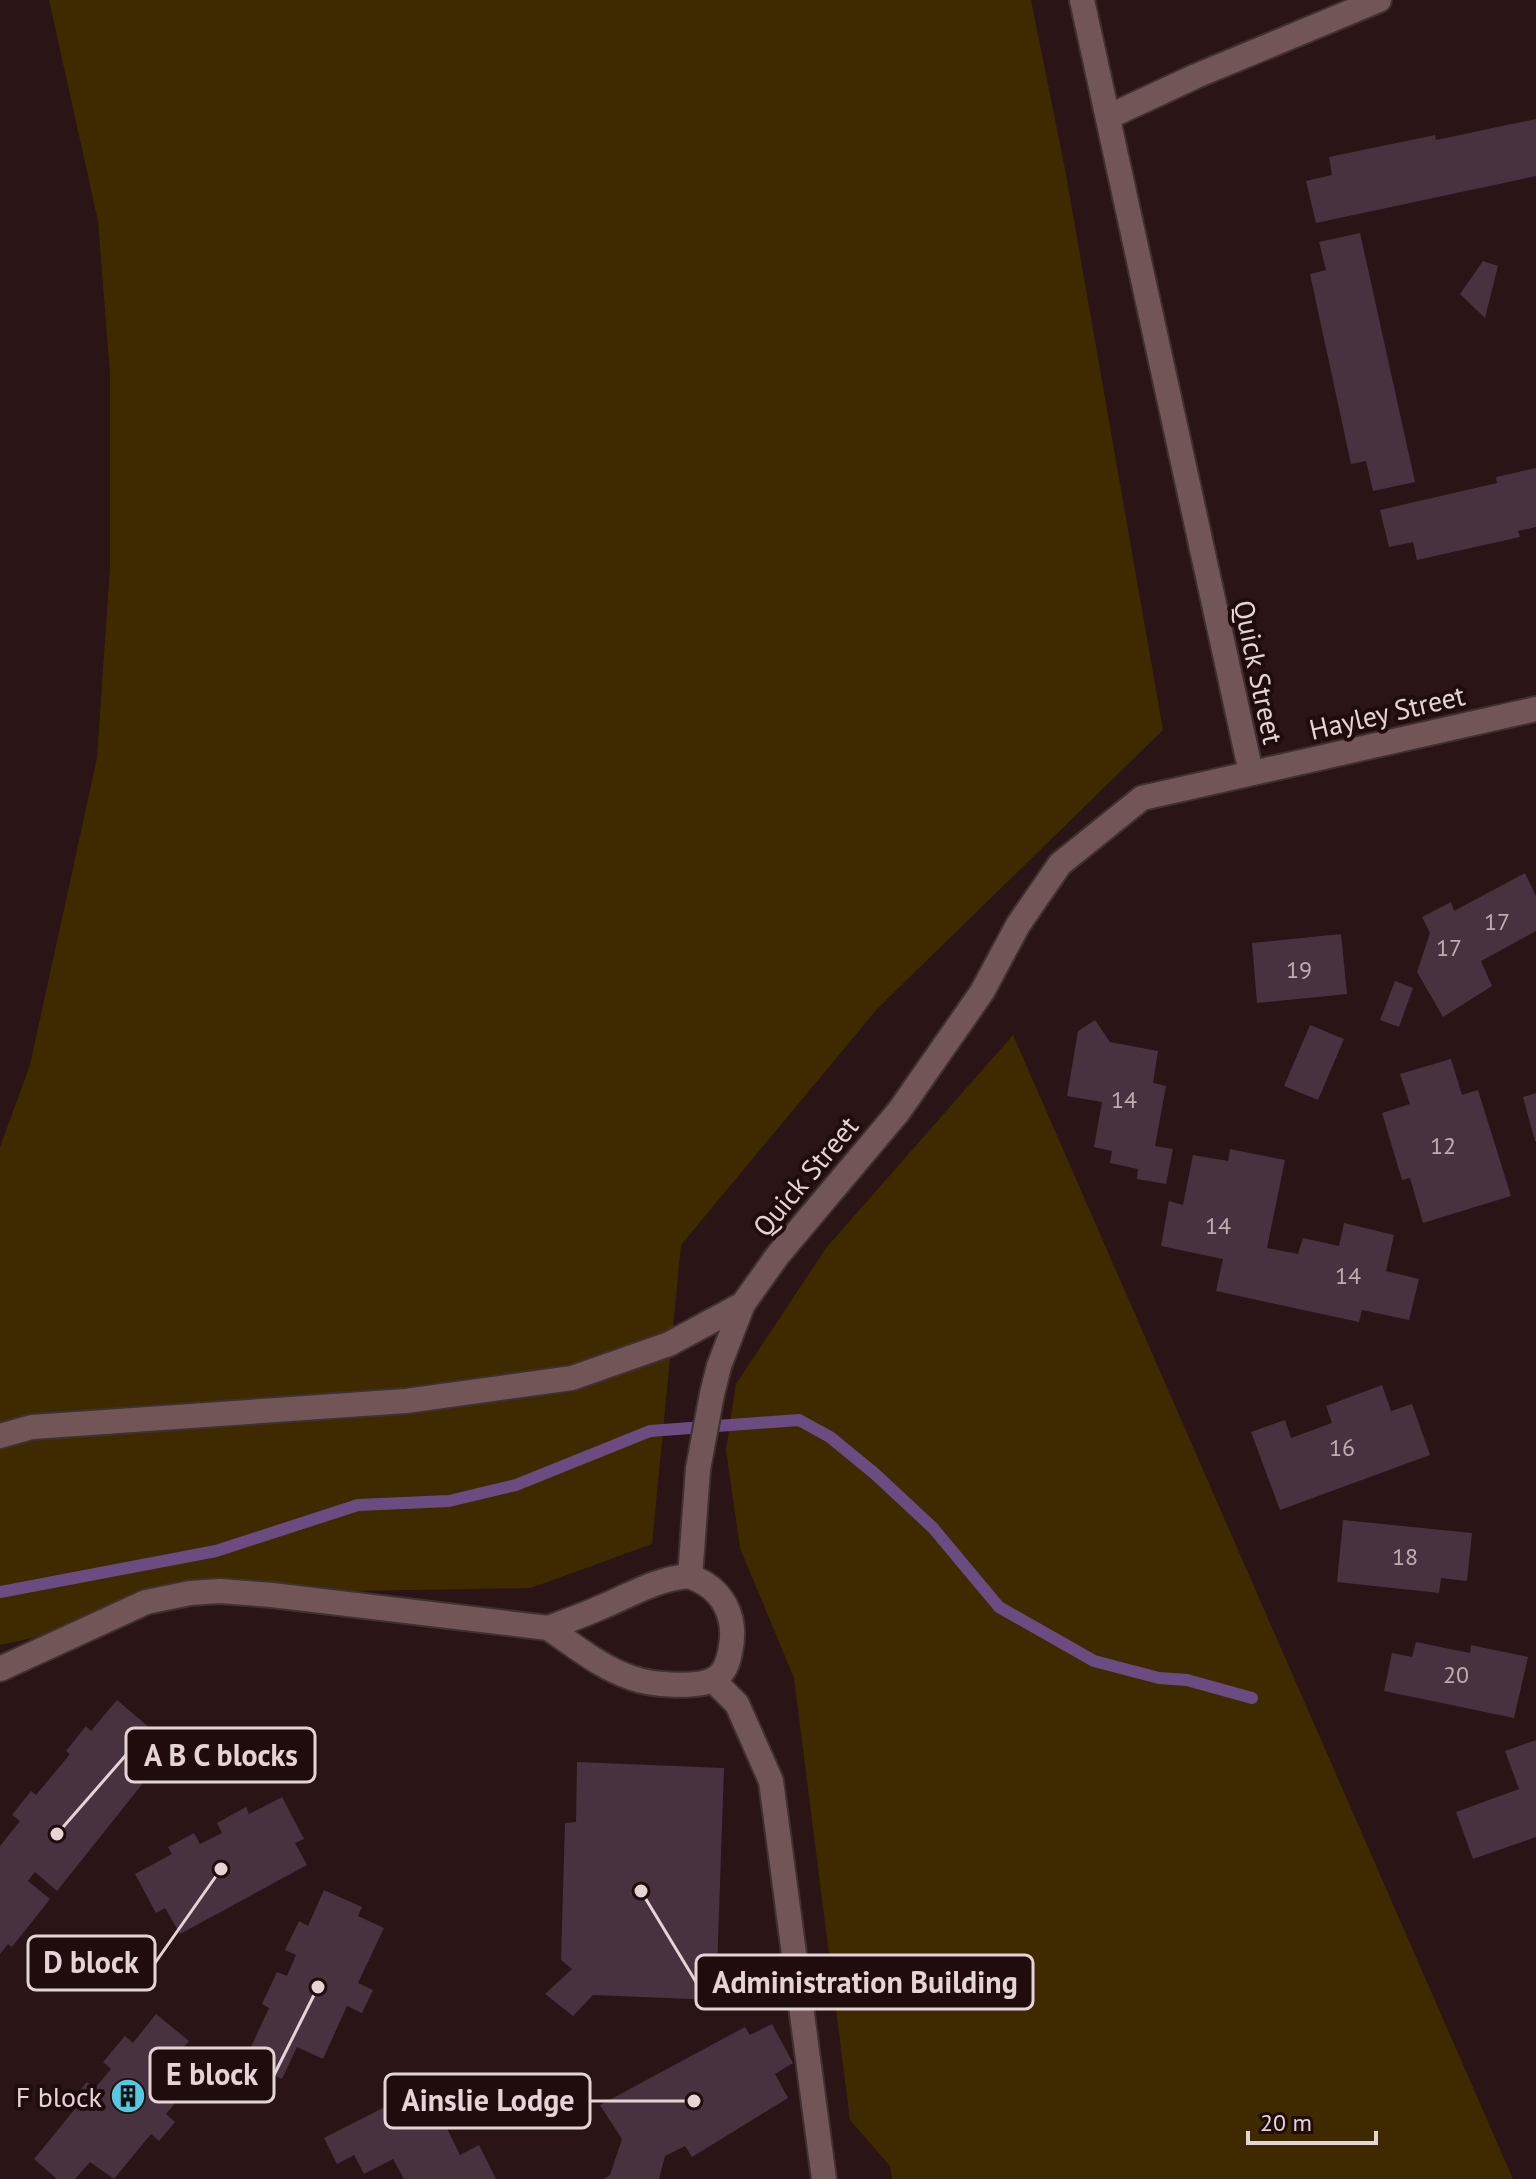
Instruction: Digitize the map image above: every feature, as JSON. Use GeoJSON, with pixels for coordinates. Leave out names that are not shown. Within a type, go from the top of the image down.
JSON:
{"type":"FeatureCollection","features":[{"type":"Feature","properties":{"kind":"street","name":"Quick Street"},"geometry":{"type":"LineString","coordinates":[[690,1577],[698,1469],[712,1394],[719,1366],[743,1304],[778,1255],[899,1111],[982,992],[1018,925],[1060,864],[1142,798],[1251,773],[1082,0]]}},
{"type":"Feature","properties":{"kind":"street"},"geometry":{"type":"LineString","coordinates":[[1108,117],[1196,76],[1379,0]]}},
{"type":"Feature","properties":{"kind":"street","name":"Hayley Street"},"geometry":{"type":"LineString","coordinates":[[1251,773],[1536,709]]}},
{"type":"Feature","properties":{"kind":"street"},"geometry":{"type":"LineString","coordinates":[[0,1436],[32,1427],[406,1401],[572,1378],[669,1344],[743,1304]]}},
{"type":"Feature","properties":{"kind":"street"},"geometry":{"type":"LineString","coordinates":[[0,1669],[146,1602],[190,1593],[220,1591],[272,1595],[548,1628],[591,1657],[633,1679],[678,1684],[713,1680],[724,1671],[729,1657],[733,1620],[714,1591],[702,1581],[690,1577],[654,1583],[548,1628]]}},
{"type":"Feature","properties":{"kind":"street"},"geometry":{"type":"LineString","coordinates":[[713,1680],[737,1704],[771,1781],[824,2179]]}},
{"type":"Feature","properties":{"kind":"shaded area"},"geometry":{"type":"Polygon","coordinates":[[[49,0],[1031,0],[1065,169],[1163,730],[877,1009],[681,1245],[652,1544],[531,1588],[243,1593],[0,1645],[0,1147],[30,1065],[97,758],[110,567],[110,374],[98,221],[49,0]]]}},
{"type":"Feature","properties":{"kind":"shaded area"},"geometry":{"type":"Polygon","coordinates":[[[1013,1035],[1513,2179],[892,2179],[890,2166],[850,2120],[794,1678],[740,1548],[726,1450],[736,1384],[826,1248],[1013,1035]]]}},
{"type":"Feature","properties":{"kind":"building"},"geometry":{"type":"Polygon","coordinates":[[[1536,119],[1536,176],[1316,223],[1306,181],[1332,175],[1329,157],[1435,135],[1436,140],[1536,119]]]}},
{"type":"Feature","properties":{"kind":"building"},"geometry":{"type":"Polygon","coordinates":[[[1360,233],[1415,482],[1373,491],[1366,461],[1351,464],[1310,274],[1326,270],[1319,242],[1360,233]]]}},
{"type":"Feature","properties":{"kind":"building"},"geometry":{"type":"Polygon","coordinates":[[[1483,261],[1498,266],[1485,318],[1460,294],[1483,261]]]}},
{"type":"Feature","properties":{"kind":"building"},"geometry":{"type":"Polygon","coordinates":[[[1536,468],[1536,527],[1518,531],[1520,537],[1417,560],[1413,542],[1389,547],[1380,510],[1497,483],[1496,477],[1536,468]]]}},
{"type":"Feature","properties":{"kind":"building"},"geometry":{"type":"Polygon","coordinates":[[[1525,873],[1536,896],[1536,931],[1481,961],[1492,986],[1443,1017],[1417,972],[1430,933],[1422,917],[1451,902],[1454,911],[1525,873]]]}},
{"type":"Feature","properties":{"kind":"building"},"geometry":{"type":"Polygon","coordinates":[[[1341,934],[1347,994],[1257,1003],[1252,943],[1341,934]]]}},
{"type":"Feature","properties":{"kind":"building"},"geometry":{"type":"Polygon","coordinates":[[[1395,981],[1413,988],[1399,1027],[1380,1020],[1395,981]]]}},
{"type":"Feature","properties":{"kind":"building"},"geometry":{"type":"Polygon","coordinates":[[[1095,1020],[1110,1042],[1158,1051],[1153,1083],[1166,1086],[1155,1146],[1173,1149],[1166,1184],[1137,1179],[1138,1169],[1110,1163],[1112,1151],[1094,1147],[1102,1102],[1067,1096],[1078,1031],[1095,1020]]]}},
{"type":"Feature","properties":{"kind":"building"},"geometry":{"type":"Polygon","coordinates":[[[1310,1025],[1344,1039],[1318,1100],[1284,1086],[1310,1025]]]}},
{"type":"Feature","properties":{"kind":"building"},"geometry":{"type":"Polygon","coordinates":[[[1451,1059],[1462,1095],[1478,1090],[1511,1196],[1423,1223],[1410,1178],[1402,1180],[1382,1113],[1410,1104],[1400,1074],[1451,1059]]]}},
{"type":"Feature","properties":{"kind":"building"},"geometry":{"type":"Polygon","coordinates":[[[1536,1093],[1536,1141],[1535,1141],[1523,1097],[1536,1093]]]}},
{"type":"Feature","properties":{"kind":"building"},"geometry":{"type":"Polygon","coordinates":[[[1230,1149],[1285,1160],[1267,1248],[1298,1254],[1303,1238],[1339,1246],[1344,1223],[1394,1235],[1386,1271],[1419,1279],[1409,1320],[1362,1310],[1359,1322],[1216,1291],[1223,1259],[1161,1246],[1169,1201],[1183,1205],[1193,1155],[1228,1161],[1230,1149]]]}},
{"type":"Feature","properties":{"kind":"building"},"geometry":{"type":"Polygon","coordinates":[[[1382,1385],[1391,1411],[1412,1404],[1430,1455],[1280,1510],[1251,1432],[1285,1420],[1291,1438],[1332,1423],[1326,1406],[1382,1385]]]}},
{"type":"Feature","properties":{"kind":"building"},"geometry":{"type":"Polygon","coordinates":[[[1343,1520],[1472,1533],[1467,1581],[1441,1578],[1439,1593],[1337,1582],[1343,1520]]]}},
{"type":"Feature","properties":{"kind":"building"},"geometry":{"type":"Polygon","coordinates":[[[1416,1642],[1470,1653],[1471,1645],[1528,1657],[1514,1718],[1384,1691],[1392,1653],[1412,1657],[1416,1642]]]}},
{"type":"Feature","properties":{"kind":"building"},"geometry":{"type":"Polygon","coordinates":[[[117,1700],[150,1728],[145,1735],[167,1753],[57,1891],[35,1872],[28,1881],[50,1899],[12,1947],[8,1944],[0,1954],[0,1846],[20,1821],[12,1815],[31,1791],[36,1795],[70,1754],[66,1751],[86,1726],[91,1731],[117,1700]]]}},
{"type":"Feature","properties":{"kind":"building"},"geometry":{"type":"Polygon","coordinates":[[[1536,1740],[1536,1837],[1473,1859],[1456,1812],[1519,1789],[1505,1751],[1536,1740]]]}},
{"type":"Feature","properties":{"kind":"building"},"geometry":{"type":"Polygon","coordinates":[[[577,1762],[724,1768],[716,2000],[593,1995],[573,2016],[545,1994],[572,1969],[561,1960],[565,1823],[576,1822],[577,1762]]]}},
{"type":"Feature","properties":{"kind":"building"},"geometry":{"type":"Polygon","coordinates":[[[282,1797],[304,1839],[295,1843],[307,1865],[180,1934],[165,1908],[156,1913],[135,1874],[172,1854],[168,1847],[194,1833],[200,1844],[222,1833],[217,1823],[246,1807],[249,1814],[282,1797]]]}},
{"type":"Feature","properties":{"kind":"building"},"geometry":{"type":"Polygon","coordinates":[[[324,1890],[362,1907],[358,1916],[384,1928],[358,1983],[373,1990],[362,2013],[347,2006],[323,2059],[297,2047],[282,2079],[244,2062],[269,2008],[262,2004],[277,1972],[287,1976],[296,1955],[285,1950],[299,1921],[308,1926],[324,1890]]]}},
{"type":"Feature","properties":{"kind":"building","name":"F block"},"geometry":{"type":"Polygon","coordinates":[[[156,2014],[189,2041],[183,2048],[205,2067],[166,2114],[175,2122],[159,2141],[151,2134],[114,2179],[90,2162],[75,2179],[57,2179],[34,2159],[75,2109],[68,2104],[87,2082],[95,2088],[111,2069],[103,2062],[125,2036],[133,2043],[156,2014]]]}},
{"type":"Feature","properties":{"kind":"building"},"geometry":{"type":"Polygon","coordinates":[[[772,2024],[793,2063],[775,2074],[788,2098],[692,2157],[685,2146],[665,2156],[659,2179],[604,2179],[610,2175],[622,2139],[600,2105],[745,2027],[750,2035],[772,2024]]]}},
{"type":"Feature","properties":{"kind":"building"},"geometry":{"type":"Polygon","coordinates":[[[426,2086],[460,2155],[479,2145],[496,2179],[404,2179],[393,2159],[364,2174],[354,2155],[337,2164],[324,2138],[426,2086]]]}},
{"type":"Feature","properties":{"kind":"waterway"},"geometry":{"type":"LineString","coordinates":[[0,1592],[216,1551],[358,1505],[449,1501],[516,1485],[650,1431],[799,1420],[830,1437],[933,1528],[999,1607],[1094,1661],[1159,1678],[1187,1680],[1252,1698]]}},
{"type":"Feature","properties":{"kind":"place","name":"A B C blocks"},"geometry":{"type":"Point","coordinates":[57,1834]}},
{"type":"Feature","properties":{"kind":"place","name":"D block"},"geometry":{"type":"Point","coordinates":[221,1869]}},
{"type":"Feature","properties":{"kind":"place","name":"Administration Building"},"geometry":{"type":"Point","coordinates":[641,1891]}},
{"type":"Feature","properties":{"kind":"place","name":"E block"},"geometry":{"type":"Point","coordinates":[318,1987]}},
{"type":"Feature","properties":{"kind":"place","name":"F block"},"geometry":{"type":"Point","coordinates":[128,2096]}},
{"type":"Feature","properties":{"kind":"place","name":"Ainslie Lodge"},"geometry":{"type":"Point","coordinates":[694,2101]}}]}
